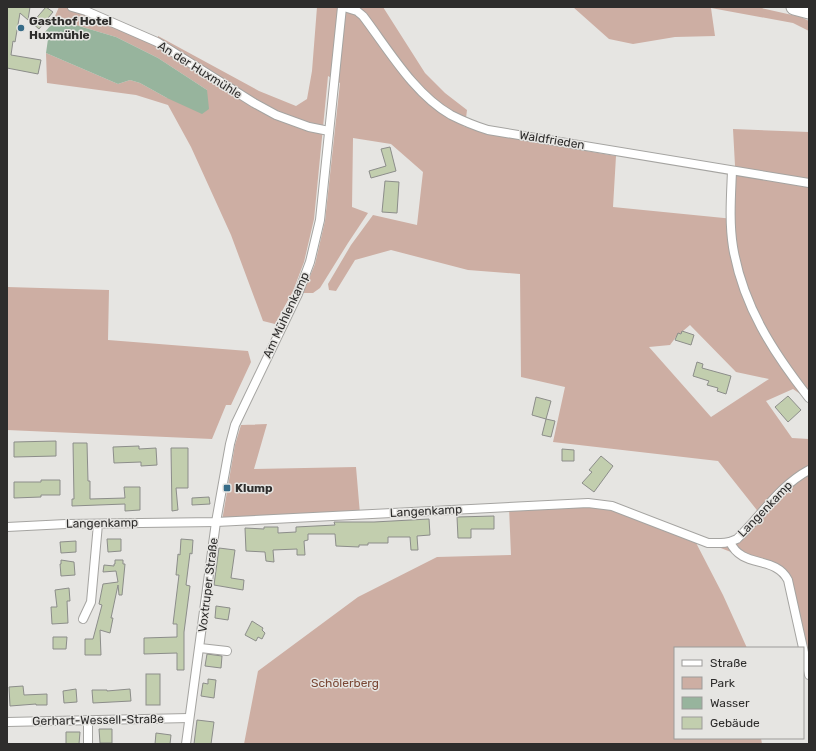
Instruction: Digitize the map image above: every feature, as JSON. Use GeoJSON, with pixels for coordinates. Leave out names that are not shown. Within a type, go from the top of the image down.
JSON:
{"type":"FeatureCollection","features":[{"type":"Feature","properties":{"kind":"highway"},"geometry":{"type":"LineString","coordinates":[[794,7],[809,11]]}},
{"type":"Feature","properties":{"kind":"street","name":"An der Huxmühle"},"geometry":{"type":"LineString","coordinates":[[72,7],[86,11],[157,42],[254,103],[276,115],[310,127],[329,131]]}},
{"type":"Feature","properties":{"kind":"street","name":"Am Mühlenkamp"},"geometry":{"type":"LineString","coordinates":[[216,522],[230,444],[235,425],[298,294],[310,262],[320,220],[343,7]]}},
{"type":"Feature","properties":{"kind":"street","name":"Waldfrieden"},"geometry":{"type":"LineString","coordinates":[[343,7],[357,11],[363,16],[419,89],[450,114],[467,123],[488,130],[809,183]]}},
{"type":"Feature","properties":{"kind":"street"},"geometry":{"type":"LineString","coordinates":[[732,171],[731,216],[733,246],[739,276],[750,308],[771,346],[809,398]]}},
{"type":"Feature","properties":{"kind":"street","name":"Langenkamp"},"geometry":{"type":"LineString","coordinates":[[7,527],[66,524],[216,522],[588,503],[612,506],[708,543],[723,544],[737,539],[778,494],[792,481],[809,470]]}},
{"type":"Feature","properties":{"kind":"street","name":"Voxtruper Straße"},"geometry":{"type":"LineString","coordinates":[[186,744],[216,522]]}},
{"type":"Feature","properties":{"kind":"street"},"geometry":{"type":"LineString","coordinates":[[83,619],[91,602],[98,524]]}},
{"type":"Feature","properties":{"kind":"street"},"geometry":{"type":"LineString","coordinates":[[730,542],[736,553],[778,568],[784,572],[788,580],[803,647]]}},
{"type":"Feature","properties":{"kind":"street","name":"Voxtruper Straße"},"geometry":{"type":"LineString","coordinates":[[200,648],[227,651]]}},
{"type":"Feature","properties":{"kind":"street"},"geometry":{"type":"LineString","coordinates":[[804,652],[809,674]]}},
{"type":"Feature","properties":{"kind":"street","name":"Gerhart-Wessell-Straße"},"geometry":{"type":"LineString","coordinates":[[7,722],[189,718]]}},
{"type":"Feature","properties":{"kind":"street"},"geometry":{"type":"LineString","coordinates":[[88,720],[88,744]]}},
{"type":"Feature","properties":{"kind":"green space"},"geometry":{"type":"Polygon","coordinates":[[[59,7],[72,7],[157,42],[158,36],[259,91],[296,106],[307,99],[312,71],[317,7],[383,7],[425,73],[445,93],[467,110],[463,126],[488,134],[616,156],[613,207],[734,219],[736,184],[733,129],[809,132],[809,400],[793,389],[766,401],[792,438],[809,439],[809,675],[804,655],[804,647],[802,647],[784,573],[708,543],[730,542],[760,514],[718,461],[553,442],[565,387],[521,377],[520,274],[468,270],[391,250],[355,260],[336,291],[329,290],[328,284],[351,245],[373,215],[417,225],[423,172],[391,144],[353,138],[352,207],[368,213],[320,288],[313,293],[303,293],[315,264],[325,221],[340,83],[328,76],[314,219],[304,262],[293,291],[275,324],[263,321],[231,235],[191,147],[168,105],[136,95],[47,83],[46,53],[118,84],[130,80],[140,83],[167,98],[207,90],[158,58],[116,37],[62,21],[51,25],[59,7]],[[690,325],[676,337],[670,345],[649,347],[711,417],[769,379],[736,372],[690,325]]]}},
{"type":"Feature","properties":{"kind":"green space"},"geometry":{"type":"Polygon","coordinates":[[[573,7],[757,7],[801,17],[809,21],[809,31],[793,23],[711,8],[715,36],[675,37],[633,44],[609,39],[573,7]]]}},
{"type":"Feature","properties":{"kind":"green space"},"geometry":{"type":"Polygon","coordinates":[[[7,287],[109,290],[108,340],[248,351],[251,362],[231,405],[226,405],[212,439],[7,430],[7,287]]]}},
{"type":"Feature","properties":{"kind":"green space"},"geometry":{"type":"Polygon","coordinates":[[[267,424],[254,469],[356,467],[360,514],[222,521],[235,445],[241,425],[267,424]]]}},
{"type":"Feature","properties":{"kind":"green space","name":"Schölerberg"},"geometry":{"type":"Polygon","coordinates":[[[612,506],[693,537],[723,595],[747,647],[674,647],[674,739],[761,739],[762,744],[244,744],[258,671],[358,597],[437,557],[511,555],[509,507],[612,506]]]}},
{"type":"Feature","properties":{"kind":"water"},"geometry":{"type":"Polygon","coordinates":[[[62,21],[116,37],[158,58],[207,90],[209,109],[202,114],[167,98],[140,83],[130,80],[118,84],[46,53],[48,39],[45,32],[51,25],[62,21]]]}},
{"type":"Feature","properties":{"kind":"building"},"geometry":{"type":"Polygon","coordinates":[[[7,7],[30,7],[28,20],[20,13],[11,55],[41,60],[38,74],[7,68],[7,7]]]}},
{"type":"Feature","properties":{"kind":"building"},"geometry":{"type":"Polygon","coordinates":[[[46,7],[53,12],[39,29],[32,23],[46,7]]]}},
{"type":"Feature","properties":{"kind":"building"},"geometry":{"type":"Polygon","coordinates":[[[390,147],[396,171],[371,178],[369,171],[386,166],[381,149],[390,147]]]}},
{"type":"Feature","properties":{"kind":"building"},"geometry":{"type":"Polygon","coordinates":[[[385,181],[399,182],[397,213],[382,212],[385,181]]]}},
{"type":"Feature","properties":{"kind":"building"},"geometry":{"type":"Polygon","coordinates":[[[682,331],[694,335],[691,345],[675,340],[678,333],[681,334],[682,331]]]}},
{"type":"Feature","properties":{"kind":"building"},"geometry":{"type":"Polygon","coordinates":[[[697,362],[703,364],[702,368],[731,376],[726,394],[717,391],[718,388],[707,385],[709,381],[693,376],[697,362]]]}},
{"type":"Feature","properties":{"kind":"building"},"geometry":{"type":"Polygon","coordinates":[[[788,396],[801,410],[788,422],[775,407],[788,396]]]}},
{"type":"Feature","properties":{"kind":"building"},"geometry":{"type":"Polygon","coordinates":[[[536,397],[551,401],[546,419],[532,415],[536,397]]]}},
{"type":"Feature","properties":{"kind":"building"},"geometry":{"type":"Polygon","coordinates":[[[546,419],[555,421],[551,437],[542,435],[546,419]]]}},
{"type":"Feature","properties":{"kind":"building"},"geometry":{"type":"Polygon","coordinates":[[[56,441],[56,456],[14,457],[14,442],[56,441]]]}},
{"type":"Feature","properties":{"kind":"building"},"geometry":{"type":"Polygon","coordinates":[[[73,443],[87,443],[90,499],[125,498],[124,487],[140,487],[140,510],[125,511],[125,504],[72,506],[72,499],[74,499],[73,443]]]}},
{"type":"Feature","properties":{"kind":"building"},"geometry":{"type":"Polygon","coordinates":[[[139,446],[139,449],[156,448],[157,465],[141,466],[141,462],[114,463],[113,447],[139,446]]]}},
{"type":"Feature","properties":{"kind":"building"},"geometry":{"type":"Polygon","coordinates":[[[171,448],[188,448],[188,488],[176,488],[178,510],[172,511],[171,448]]]}},
{"type":"Feature","properties":{"kind":"building"},"geometry":{"type":"Polygon","coordinates":[[[562,449],[574,450],[574,461],[562,461],[562,449]]]}},
{"type":"Feature","properties":{"kind":"building"},"geometry":{"type":"Polygon","coordinates":[[[601,456],[613,466],[594,492],[582,483],[592,472],[589,470],[601,456]]]}},
{"type":"Feature","properties":{"kind":"building"},"geometry":{"type":"Polygon","coordinates":[[[41,480],[60,480],[60,495],[41,495],[41,497],[14,498],[14,482],[41,482],[41,480]]]}},
{"type":"Feature","properties":{"kind":"building"},"geometry":{"type":"Polygon","coordinates":[[[209,497],[210,504],[192,505],[192,498],[209,497]]]}},
{"type":"Feature","properties":{"kind":"building"},"geometry":{"type":"Polygon","coordinates":[[[494,516],[494,529],[471,529],[471,538],[458,538],[457,517],[494,516]]]}},
{"type":"Feature","properties":{"kind":"building"},"geometry":{"type":"Polygon","coordinates":[[[429,519],[430,535],[417,536],[418,550],[411,550],[410,537],[388,537],[388,543],[368,543],[368,545],[359,545],[359,547],[336,546],[335,534],[308,534],[308,540],[304,541],[305,555],[297,555],[297,549],[273,550],[274,562],[266,561],[265,552],[246,551],[245,528],[264,529],[264,527],[278,527],[278,533],[296,532],[296,527],[335,525],[334,522],[374,522],[429,519]]]}},
{"type":"Feature","properties":{"kind":"building"},"geometry":{"type":"Polygon","coordinates":[[[107,539],[121,539],[121,551],[108,552],[107,539]]]}},
{"type":"Feature","properties":{"kind":"building"},"geometry":{"type":"Polygon","coordinates":[[[181,539],[193,540],[186,585],[190,586],[184,632],[184,670],[177,670],[177,653],[144,654],[144,638],[177,637],[177,624],[173,624],[179,575],[176,575],[178,554],[180,555],[181,539]]]}},
{"type":"Feature","properties":{"kind":"building"},"geometry":{"type":"Polygon","coordinates":[[[76,541],[76,552],[61,553],[60,542],[76,541]]]}},
{"type":"Feature","properties":{"kind":"building"},"geometry":{"type":"Polygon","coordinates":[[[219,548],[235,550],[231,578],[244,580],[243,590],[214,585],[219,548]]]}},
{"type":"Feature","properties":{"kind":"building"},"geometry":{"type":"Polygon","coordinates":[[[61,560],[74,562],[75,575],[61,576],[61,560]]]}},
{"type":"Feature","properties":{"kind":"building"},"geometry":{"type":"Polygon","coordinates":[[[115,560],[123,560],[123,564],[125,564],[122,595],[119,595],[118,585],[111,618],[113,618],[110,633],[100,630],[101,655],[85,655],[85,639],[93,639],[102,605],[99,604],[103,584],[118,582],[116,571],[103,572],[104,565],[114,566],[115,560]]]}},
{"type":"Feature","properties":{"kind":"building"},"geometry":{"type":"Polygon","coordinates":[[[69,588],[70,601],[67,601],[68,623],[52,624],[51,607],[57,607],[55,590],[69,588]]]}},
{"type":"Feature","properties":{"kind":"building"},"geometry":{"type":"Polygon","coordinates":[[[216,606],[230,608],[228,620],[215,618],[216,606]]]}},
{"type":"Feature","properties":{"kind":"building"},"geometry":{"type":"Polygon","coordinates":[[[252,621],[263,628],[262,630],[265,633],[262,639],[258,637],[256,641],[245,635],[252,621]]]}},
{"type":"Feature","properties":{"kind":"building"},"geometry":{"type":"Polygon","coordinates":[[[53,637],[67,637],[66,649],[53,649],[53,637]]]}},
{"type":"Feature","properties":{"kind":"building"},"geometry":{"type":"Polygon","coordinates":[[[207,654],[222,656],[221,668],[205,666],[207,654]]]}},
{"type":"Feature","properties":{"kind":"building"},"geometry":{"type":"Polygon","coordinates":[[[146,674],[160,674],[160,705],[146,705],[146,674]]]}},
{"type":"Feature","properties":{"kind":"building"},"geometry":{"type":"Polygon","coordinates":[[[208,679],[216,680],[214,698],[201,696],[203,683],[208,684],[208,679]]]}},
{"type":"Feature","properties":{"kind":"building"},"geometry":{"type":"Polygon","coordinates":[[[23,686],[24,695],[47,694],[47,705],[36,704],[10,706],[9,687],[23,686]]]}},
{"type":"Feature","properties":{"kind":"building"},"geometry":{"type":"Polygon","coordinates":[[[76,689],[77,702],[64,703],[63,691],[76,689]]]}},
{"type":"Feature","properties":{"kind":"building"},"geometry":{"type":"Polygon","coordinates":[[[130,689],[131,701],[93,703],[92,690],[107,691],[130,689]]]}},
{"type":"Feature","properties":{"kind":"building"},"geometry":{"type":"Polygon","coordinates":[[[197,720],[214,722],[211,744],[194,744],[197,720]]]}},
{"type":"Feature","properties":{"kind":"building"},"geometry":{"type":"Polygon","coordinates":[[[99,729],[112,729],[112,743],[100,743],[99,729]]]}},
{"type":"Feature","properties":{"kind":"building"},"geometry":{"type":"Polygon","coordinates":[[[66,732],[80,732],[79,744],[66,744],[66,732]]]}},
{"type":"Feature","properties":{"kind":"building"},"geometry":{"type":"Polygon","coordinates":[[[156,733],[171,735],[170,744],[155,744],[156,733]]]}},
{"type":"Feature","properties":{"kind":"place","name":"Gasthof Hotel Huxmühle"},"geometry":{"type":"Point","coordinates":[21,28]}},
{"type":"Feature","properties":{"kind":"place","name":"Klump"},"geometry":{"type":"Point","coordinates":[227,488]}}]}
